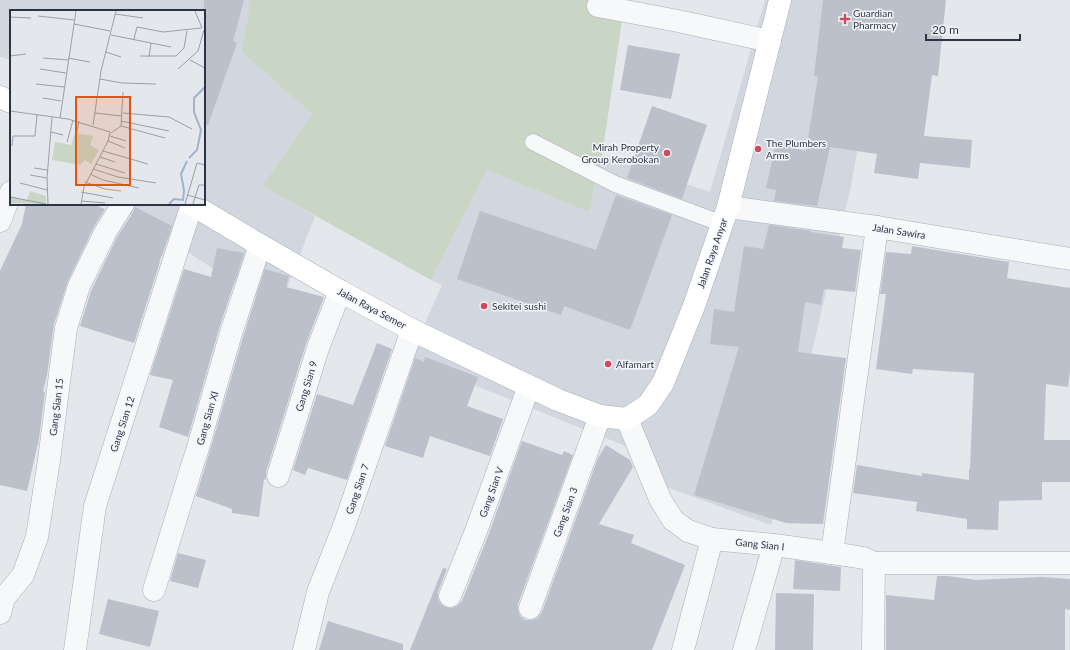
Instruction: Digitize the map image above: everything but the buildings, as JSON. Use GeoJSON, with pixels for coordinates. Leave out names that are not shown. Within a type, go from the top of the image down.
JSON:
{"type":"FeatureCollection","features":[{"type":"Feature","properties":{"kind":"street","name":"Jalan Raya Anyar"},"geometry":{"type":"LineString","coordinates":[[627,419],[648,405],[663,383],[694,306],[726,215],[780,0]]}},
{"type":"Feature","properties":{"kind":"street"},"geometry":{"type":"LineString","coordinates":[[598,6],[678,21],[770,41]]}},
{"type":"Feature","properties":{"kind":"street"},"geometry":{"type":"LineString","coordinates":[[0,97],[10,102]]}},
{"type":"Feature","properties":{"kind":"street"},"geometry":{"type":"LineString","coordinates":[[0,221],[10,195]]}},
{"type":"Feature","properties":{"kind":"street","name":"Gang Sian 15"},"geometry":{"type":"LineString","coordinates":[[0,613],[4,598],[23,575],[37,537],[49,460],[66,328],[79,286],[106,231],[122,205]]}},
{"type":"Feature","properties":{"kind":"street","name":"Gang Sian 12"},"geometry":{"type":"LineString","coordinates":[[75,650],[95,506],[192,205]]}},
{"type":"Feature","properties":{"kind":"street","name":"Jalan Raya Semer"},"geometry":{"type":"LineString","coordinates":[[194,205],[339,294],[558,400],[600,416]]}},
{"type":"Feature","properties":{"kind":"street","name":"Jalan Sawira"},"geometry":{"type":"LineString","coordinates":[[726,215],[877,227],[1070,259]]}},
{"type":"Feature","properties":{"kind":"street"},"geometry":{"type":"LineString","coordinates":[[832,552],[877,227]]}},
{"type":"Feature","properties":{"kind":"street","name":"Gang Sian XI"},"geometry":{"type":"LineString","coordinates":[[154,590],[197,451],[231,333],[260,245]]}},
{"type":"Feature","properties":{"kind":"street","name":"Gang Sian 9"},"geometry":{"type":"LineString","coordinates":[[278,476],[318,348],[339,294]]}},
{"type":"Feature","properties":{"kind":"street","name":"Gang Sian 7"},"geometry":{"type":"LineString","coordinates":[[304,650],[318,592],[344,526],[412,330]]}},
{"type":"Feature","properties":{"kind":"street","name":"Gang Sian V"},"geometry":{"type":"LineString","coordinates":[[450,596],[476,531],[529,386]]}},
{"type":"Feature","properties":{"kind":"street"},"geometry":{"type":"LineString","coordinates":[[600,416],[627,419]]}},
{"type":"Feature","properties":{"kind":"street","name":"Gang Sian 3"},"geometry":{"type":"LineString","coordinates":[[530,608],[600,416]]}},
{"type":"Feature","properties":{"kind":"street","name":"Gang Sian I"},"geometry":{"type":"LineString","coordinates":[[627,419],[660,499],[673,520],[688,531],[712,539],[832,552],[864,558],[874,563],[1070,563]]}},
{"type":"Feature","properties":{"kind":"street"},"geometry":{"type":"LineString","coordinates":[[683,650],[712,539]]}},
{"type":"Feature","properties":{"kind":"street"},"geometry":{"type":"LineString","coordinates":[[744,650],[774,545]]}},
{"type":"Feature","properties":{"kind":"street"},"geometry":{"type":"LineString","coordinates":[[873,650],[874,563]]}},
{"type":"Feature","properties":{"kind":"lane"},"geometry":{"type":"LineString","coordinates":[[533,142],[615,184],[726,215]]}},
{"type":"Feature","properties":{"kind":"shaded area"},"geometry":{"type":"Polygon","coordinates":[[[0,0],[251,0],[241,52],[312,114],[262,186],[315,216],[278,311],[116,205],[205,205],[205,10],[10,10],[10,60],[0,57],[0,0]]]}},
{"type":"Feature","properties":{"kind":"shaded area"},"geometry":{"type":"Polygon","coordinates":[[[765,0],[884,0],[851,186],[771,525],[641,478],[648,455],[409,359],[442,285],[431,280],[487,170],[589,212],[602,156],[710,192],[765,0]]]}},
{"type":"Feature","properties":{"kind":"green space"},"geometry":{"type":"Polygon","coordinates":[[[251,0],[625,0],[602,156],[589,212],[487,170],[431,280],[262,186],[312,114],[241,52],[251,0]]]}},
{"type":"Feature","properties":{"kind":"place","name":"Guardian Pharmacy"},"geometry":{"type":"Point","coordinates":[845,19]}},
{"type":"Feature","properties":{"kind":"place","name":"The Plumbers Arms"},"geometry":{"type":"Point","coordinates":[758,149]}},
{"type":"Feature","properties":{"kind":"place","name":"Mirah Property Group Kerobokan"},"geometry":{"type":"Point","coordinates":[667,153]}},
{"type":"Feature","properties":{"kind":"place","name":"Sekitei sushi"},"geometry":{"type":"Point","coordinates":[484,306]}},
{"type":"Feature","properties":{"kind":"place","name":"Alfamart"},"geometry":{"type":"Point","coordinates":[608,364]}}]}
